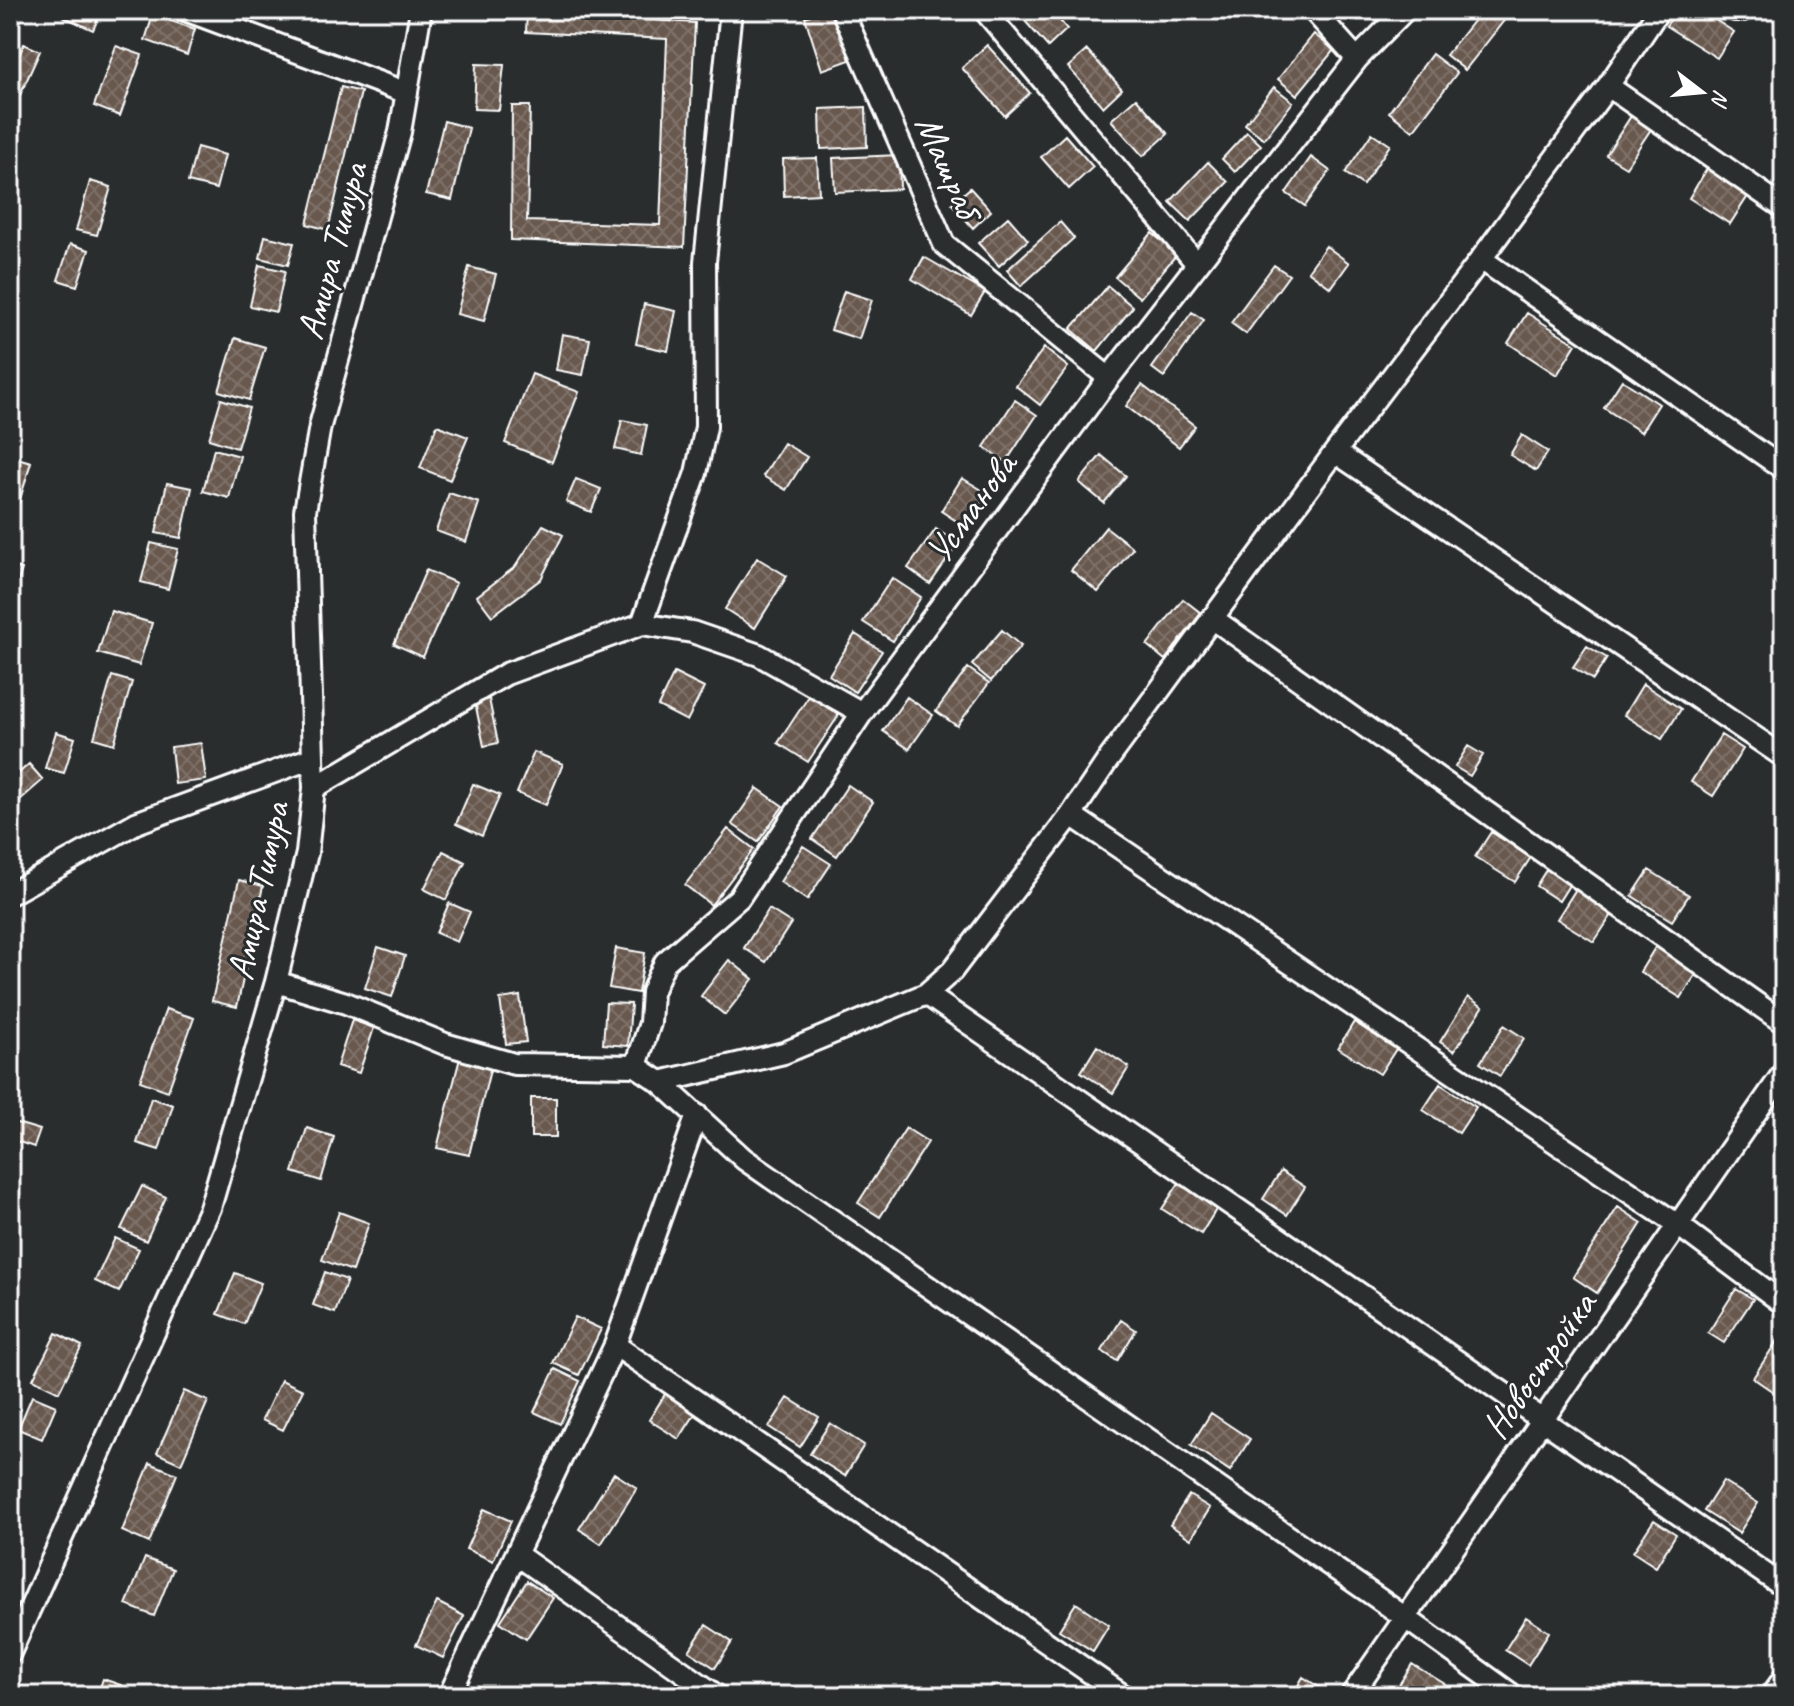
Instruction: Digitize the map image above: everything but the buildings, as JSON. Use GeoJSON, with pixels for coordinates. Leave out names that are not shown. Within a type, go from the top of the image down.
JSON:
{"type":"FeatureCollection","features":[{"type":"Feature","properties":{"kind":"street"},"geometry":{"type":"LineString","coordinates":[[185,10],[407,93]]}},
{"type":"Feature","properties":{"kind":"street","name":"Амира Тимура"},"geometry":{"type":"LineString","coordinates":[[10,1653],[210,1208],[276,982],[307,853],[314,788],[305,511],[320,426],[400,132],[421,10]]}},
{"type":"Feature","properties":{"kind":"street"},"geometry":{"type":"LineString","coordinates":[[642,624],[696,473],[706,427],[705,262],[731,10]]}},
{"type":"Feature","properties":{"kind":"street","name":"Машраб"},"geometry":{"type":"LineString","coordinates":[[842,10],[944,244],[1109,378]]}},
{"type":"Feature","properties":{"kind":"street"},"geometry":{"type":"LineString","coordinates":[[984,10],[1197,264]]}},
{"type":"Feature","properties":{"kind":"street"},"geometry":{"type":"LineString","coordinates":[[1313,10],[1357,59]]}},
{"type":"Feature","properties":{"kind":"street","name":"Усманова"},"geometry":{"type":"LineString","coordinates":[[636,1066],[650,1023],[652,992],[665,962],[739,898],[862,713],[1109,378],[1357,59],[1405,10]]}},
{"type":"Feature","properties":{"kind":"street"},"geometry":{"type":"LineString","coordinates":[[660,1082],[784,1053],[926,994],[952,971],[1071,815],[1212,618],[1481,259],[1608,86],[1659,10]]}},
{"type":"Feature","properties":{"kind":"street"},"geometry":{"type":"LineString","coordinates":[[1735,10],[1743,10]]}},
{"type":"Feature","properties":{"kind":"street"},"geometry":{"type":"LineString","coordinates":[[1608,86],[1784,208]]}},
{"type":"Feature","properties":{"kind":"street"},"geometry":{"type":"LineString","coordinates":[[1481,259],[1784,469]]}},
{"type":"Feature","properties":{"kind":"street"},"geometry":{"type":"LineString","coordinates":[[1335,452],[1784,757]]}},
{"type":"Feature","properties":{"kind":"street"},"geometry":{"type":"LineString","coordinates":[[1212,618],[1784,1023]]}},
{"type":"Feature","properties":{"kind":"street"},"geometry":{"type":"LineString","coordinates":[[314,788],[506,674],[642,624],[692,632],[759,655],[862,713]]}},
{"type":"Feature","properties":{"kind":"street"},"geometry":{"type":"LineString","coordinates":[[10,894],[136,823],[312,758]]}},
{"type":"Feature","properties":{"kind":"street"},"geometry":{"type":"LineString","coordinates":[[1071,815],[1678,1225],[1784,1304]]}},
{"type":"Feature","properties":{"kind":"street"},"geometry":{"type":"LineString","coordinates":[[276,982],[346,1003],[445,1044],[514,1064],[636,1066],[660,1082],[744,1159],[1514,1696]]}},
{"type":"Feature","properties":{"kind":"street"},"geometry":{"type":"LineString","coordinates":[[926,994],[1784,1587]]}},
{"type":"Feature","properties":{"kind":"street","name":"Новостройка"},"geometry":{"type":"LineString","coordinates":[[1351,1696],[1784,1072]]}},
{"type":"Feature","properties":{"kind":"street"},"geometry":{"type":"LineString","coordinates":[[449,1696],[615,1345],[697,1115]]}},
{"type":"Feature","properties":{"kind":"street"},"geometry":{"type":"LineString","coordinates":[[615,1345],[1124,1696]]}},
{"type":"Feature","properties":{"kind":"street"},"geometry":{"type":"LineString","coordinates":[[516,1554],[717,1696]]}},
{"type":"Feature","properties":{"kind":"street"},"geometry":{"type":"LineString","coordinates":[[1771,1696],[1784,1678]]}}]}
